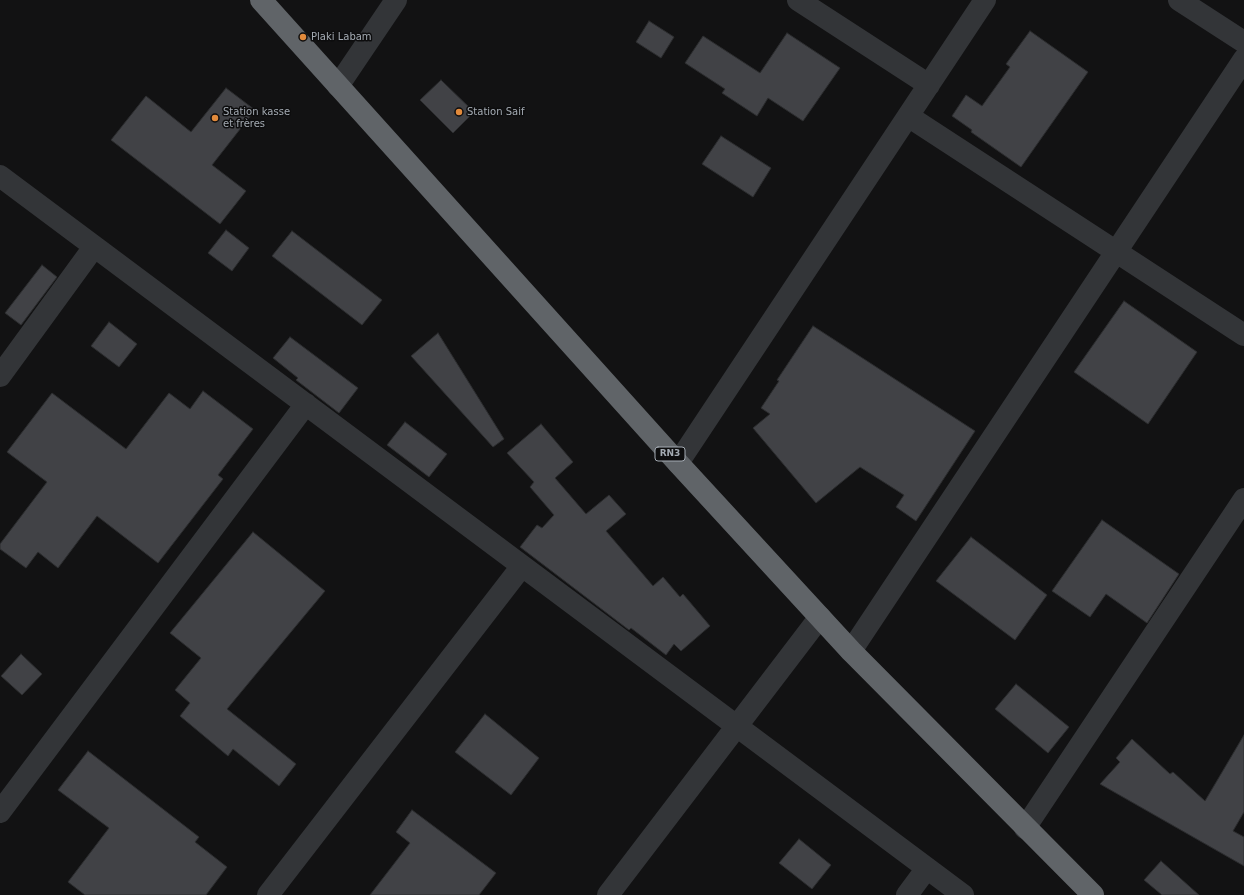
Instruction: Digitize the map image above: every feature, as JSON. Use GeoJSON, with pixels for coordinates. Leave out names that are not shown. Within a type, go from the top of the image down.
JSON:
{"type":"FeatureCollection","features":[{"type":"Feature","properties":{"kind":"highway","name":"RN3"},"geometry":{"type":"LineString","coordinates":[[261,0],[678,463],[851,651],[1093,895]]}},
{"type":"Feature","properties":{"kind":"street"},"geometry":{"type":"LineString","coordinates":[[338,86],[396,0]]}},
{"type":"Feature","properties":{"kind":"street"},"geometry":{"type":"LineString","coordinates":[[798,0],[929,85]]}},
{"type":"Feature","properties":{"kind":"street"},"geometry":{"type":"LineString","coordinates":[[678,463],[985,0]]}},
{"type":"Feature","properties":{"kind":"street"},"geometry":{"type":"LineString","coordinates":[[1180,0],[1244,42]]}},
{"type":"Feature","properties":{"kind":"street"},"geometry":{"type":"LineString","coordinates":[[851,651],[1244,59]]}},
{"type":"Feature","properties":{"kind":"street"},"geometry":{"type":"LineString","coordinates":[[908,116],[1244,335]]}},
{"type":"Feature","properties":{"kind":"street"},"geometry":{"type":"LineString","coordinates":[[0,176],[963,895]]}},
{"type":"Feature","properties":{"kind":"street"},"geometry":{"type":"LineString","coordinates":[[0,376],[94,247]]}},
{"type":"Feature","properties":{"kind":"street"},"geometry":{"type":"LineString","coordinates":[[0,812],[306,404]]}},
{"type":"Feature","properties":{"kind":"street"},"geometry":{"type":"LineString","coordinates":[[1025,828],[1244,499]]}},
{"type":"Feature","properties":{"kind":"street"},"geometry":{"type":"LineString","coordinates":[[268,895],[522,566]]}},
{"type":"Feature","properties":{"kind":"street"},"geometry":{"type":"LineString","coordinates":[[608,895],[820,617]]}},
{"type":"Feature","properties":{"kind":"street"},"geometry":{"type":"LineString","coordinates":[[907,895],[927,868]]}},
{"type":"Feature","properties":{"kind":"building"},"geometry":{"type":"Polygon","coordinates":[[[649,21],[674,37],[661,58],[636,42],[649,21]]]}},
{"type":"Feature","properties":{"kind":"building"},"geometry":{"type":"Polygon","coordinates":[[[1030,31],[1088,72],[1021,167],[971,132],[972,130],[952,116],[966,95],[982,106],[1010,67],[1006,64],[1030,31]]]}},
{"type":"Feature","properties":{"kind":"building"},"geometry":{"type":"Polygon","coordinates":[[[787,33],[840,68],[803,121],[768,98],[757,116],[722,93],[725,89],[685,63],[703,36],[760,73],[787,33]]]}},
{"type":"Feature","properties":{"kind":"building"},"geometry":{"type":"Polygon","coordinates":[[[441,80],[474,112],[453,133],[420,100],[441,80]]]}},
{"type":"Feature","properties":{"kind":"building"},"geometry":{"type":"Polygon","coordinates":[[[226,88],[255,110],[212,165],[246,191],[220,224],[111,140],[146,96],[191,132],[226,88]]]}},
{"type":"Feature","properties":{"kind":"building"},"geometry":{"type":"Polygon","coordinates":[[[721,136],[771,168],[753,197],[702,164],[721,136]]]}},
{"type":"Feature","properties":{"kind":"building"},"geometry":{"type":"Polygon","coordinates":[[[226,230],[249,248],[232,271],[208,253],[226,230]]]}},
{"type":"Feature","properties":{"kind":"building"},"geometry":{"type":"Polygon","coordinates":[[[292,231],[382,300],[362,325],[272,256],[292,231]]]}},
{"type":"Feature","properties":{"kind":"building"},"geometry":{"type":"Polygon","coordinates":[[[42,265],[57,277],[21,325],[5,313],[42,265]]]}},
{"type":"Feature","properties":{"kind":"building"},"geometry":{"type":"Polygon","coordinates":[[[1124,301],[1197,352],[1148,424],[1074,372],[1124,301]]]}},
{"type":"Feature","properties":{"kind":"building"},"geometry":{"type":"Polygon","coordinates":[[[109,322],[137,344],[119,367],[91,346],[109,322]]]}},
{"type":"Feature","properties":{"kind":"building"},"geometry":{"type":"Polygon","coordinates":[[[813,326],[975,431],[916,521],[896,507],[904,495],[860,467],[816,503],[753,428],[770,414],[761,408],[779,381],[777,380],[813,326]]]}},
{"type":"Feature","properties":{"kind":"building"},"geometry":{"type":"Polygon","coordinates":[[[438,333],[504,439],[493,447],[411,356],[438,333]]]}},
{"type":"Feature","properties":{"kind":"building"},"geometry":{"type":"Polygon","coordinates":[[[290,337],[358,388],[339,413],[296,380],[298,378],[273,358],[290,337]]]}},
{"type":"Feature","properties":{"kind":"building"},"geometry":{"type":"Polygon","coordinates":[[[203,391],[253,429],[218,475],[223,479],[158,563],[97,516],[58,568],[38,552],[26,568],[0,549],[0,544],[47,482],[7,452],[52,393],[126,449],[169,393],[190,409],[203,391]]]}},
{"type":"Feature","properties":{"kind":"building"},"geometry":{"type":"Polygon","coordinates":[[[405,422],[447,454],[429,477],[387,445],[405,422]]]}},
{"type":"Feature","properties":{"kind":"building"},"geometry":{"type":"Polygon","coordinates":[[[541,424],[573,462],[555,478],[586,514],[609,495],[626,514],[606,531],[653,586],[663,577],[680,597],[683,594],[710,626],[681,651],[674,644],[666,655],[631,628],[629,630],[520,547],[537,525],[542,528],[554,515],[530,487],[534,482],[507,453],[541,424]]]}},
{"type":"Feature","properties":{"kind":"building"},"geometry":{"type":"Polygon","coordinates":[[[1102,520],[1179,574],[1147,623],[1106,594],[1090,617],[1052,591],[1102,520]]]}},
{"type":"Feature","properties":{"kind":"building"},"geometry":{"type":"Polygon","coordinates":[[[253,532],[325,591],[227,709],[296,764],[279,786],[233,749],[228,756],[180,716],[190,703],[175,690],[201,658],[170,633],[253,532]]]}},
{"type":"Feature","properties":{"kind":"building"},"geometry":{"type":"Polygon","coordinates":[[[971,537],[1047,595],[1015,640],[936,581],[971,537]]]}},
{"type":"Feature","properties":{"kind":"building"},"geometry":{"type":"Polygon","coordinates":[[[21,654],[42,674],[22,695],[1,676],[21,654]]]}},
{"type":"Feature","properties":{"kind":"building"},"geometry":{"type":"Polygon","coordinates":[[[1016,684],[1069,727],[1048,753],[995,709],[1016,684]]]}},
{"type":"Feature","properties":{"kind":"building"},"geometry":{"type":"Polygon","coordinates":[[[485,714],[539,758],[511,795],[455,752],[485,714]]]}},
{"type":"Feature","properties":{"kind":"building"},"geometry":{"type":"Polygon","coordinates":[[[1244,735],[1244,812],[1233,831],[1244,837],[1244,866],[1100,784],[1120,762],[1116,758],[1132,739],[1170,774],[1173,772],[1205,801],[1244,735]]]}},
{"type":"Feature","properties":{"kind":"building"},"geometry":{"type":"Polygon","coordinates":[[[88,751],[199,837],[195,842],[227,867],[206,895],[85,895],[68,882],[109,828],[58,790],[88,751]]]}},
{"type":"Feature","properties":{"kind":"building"},"geometry":{"type":"Polygon","coordinates":[[[412,810],[496,873],[479,895],[370,895],[410,843],[396,832],[412,810]]]}},
{"type":"Feature","properties":{"kind":"building"},"geometry":{"type":"Polygon","coordinates":[[[799,839],[831,865],[812,889],[779,863],[799,839]]]}},
{"type":"Feature","properties":{"kind":"building"},"geometry":{"type":"Polygon","coordinates":[[[1161,861],[1199,895],[1162,895],[1144,880],[1161,861]]]}},
{"type":"Feature","properties":{"kind":"place","name":"Plaki Labam"},"geometry":{"type":"Point","coordinates":[303,37]}},
{"type":"Feature","properties":{"kind":"place","name":"Station Saif"},"geometry":{"type":"Point","coordinates":[459,112]}},
{"type":"Feature","properties":{"kind":"place","name":"Station kasse et frères"},"geometry":{"type":"Point","coordinates":[215,118]}}]}
